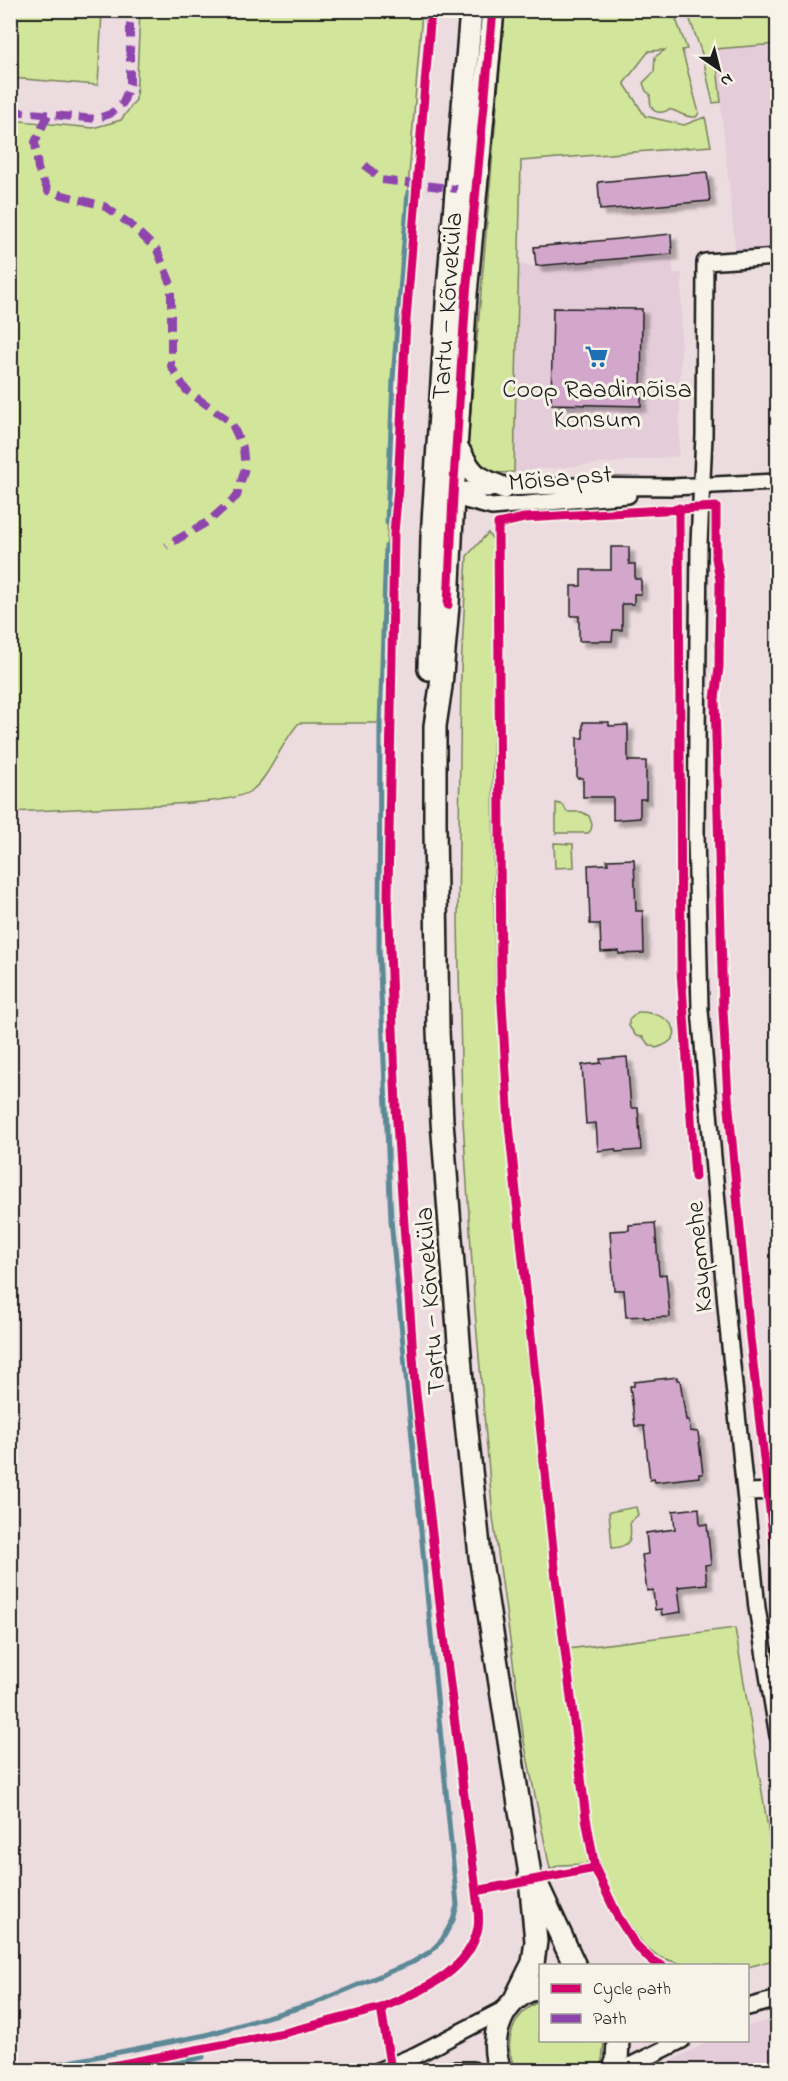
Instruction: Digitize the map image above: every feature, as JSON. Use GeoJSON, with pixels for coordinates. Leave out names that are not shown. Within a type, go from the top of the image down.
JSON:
{"type":"FeatureCollection","features":[{"type":"Feature","properties":{"kind":"main road","name":"Tartu — Kõrveküla"},"geometry":{"type":"LineString","coordinates":[[471,10],[448,290],[444,496],[448,604],[435,726],[438,1030],[454,1287],[480,1556],[529,1868],[536,1941],[533,1963],[498,2024],[494,2042],[500,2070]]}},
{"type":"Feature","properties":{"kind":"main road","name":"Tartu — Kõrveküla"},"geometry":{"type":"LineString","coordinates":[[444,496],[456,447],[466,294],[493,10]]}},
{"type":"Feature","properties":{"kind":"main road"},"geometry":{"type":"LineString","coordinates":[[456,447],[467,466],[478,478],[503,488]]}},
{"type":"Feature","properties":{"kind":"main road","name":"Tartu — Kõrveküla"},"geometry":{"type":"LineString","coordinates":[[529,1868],[575,1964]]}},
{"type":"Feature","properties":{"kind":"main road"},"geometry":{"type":"LineString","coordinates":[[511,2004],[531,1989],[539,1987]]}},
{"type":"Feature","properties":{"kind":"main road"},"geometry":{"type":"LineString","coordinates":[[613,2070],[617,2061],[618,2042]]}},
{"type":"Feature","properties":{"kind":"street","name":"Kaupmehe"},"geometry":{"type":"LineString","coordinates":[[777,257],[705,262],[696,822],[700,1010],[757,1608],[777,1736]]}},
{"type":"Feature","properties":{"kind":"street","name":"Mõisa pst"},"geometry":{"type":"LineString","coordinates":[[444,496],[467,490],[503,488],[672,487],[777,482]]}},
{"type":"Feature","properties":{"kind":"street","name":"Mõisa pst"},"geometry":{"type":"LineString","coordinates":[[444,496],[492,507],[625,496],[672,487]]}},
{"type":"Feature","properties":{"kind":"street"},"geometry":{"type":"LineString","coordinates":[[745,1492],[777,1491]]}},
{"type":"Feature","properties":{"kind":"street"},"geometry":{"type":"LineString","coordinates":[[749,2008],[777,1999]]}},
{"type":"Feature","properties":{"kind":"street"},"geometry":{"type":"LineString","coordinates":[[380,2070],[416,2055],[511,2004]]}},
{"type":"Feature","properties":{"kind":"street"},"geometry":{"type":"LineString","coordinates":[[622,2070],[678,2042]]}},
{"type":"Feature","properties":{"kind":"street"},"geometry":{"type":"LineString","coordinates":[[452,2070],[473,2070]]}},
{"type":"Feature","properties":{"kind":"shaded area"},"geometry":{"type":"Polygon","coordinates":[[[777,44],[777,251],[736,255],[715,48],[777,44]]]}},
{"type":"Feature","properties":{"kind":"shaded area"},"geometry":{"type":"Polygon","coordinates":[[[672,254],[673,273],[682,273],[679,456],[514,472],[518,265],[536,266],[672,254]]]}},
{"type":"Feature","properties":{"kind":"shaded area"},"geometry":{"type":"Polygon","coordinates":[[[777,2018],[777,2070],[658,2070],[708,2042],[749,2042],[749,2026],[777,2018]]]}},
{"type":"Feature","properties":{"kind":"green space"},"geometry":{"type":"Polygon","coordinates":[[[10,11],[102,11],[98,85],[11,78],[10,11]]]}},
{"type":"Feature","properties":{"kind":"green space"},"geometry":{"type":"Polygon","coordinates":[[[140,11],[422,11],[393,378],[380,723],[299,723],[264,777],[252,790],[243,795],[215,801],[181,804],[11,812],[11,120],[93,128],[121,120],[136,100],[140,11]]]}},
{"type":"Feature","properties":{"kind":"green space"},"geometry":{"type":"Polygon","coordinates":[[[505,11],[673,11],[687,49],[682,50],[699,113],[696,117],[689,117],[672,110],[658,112],[653,109],[650,94],[643,83],[654,72],[655,57],[665,50],[649,51],[624,83],[645,116],[684,125],[705,117],[711,146],[521,161],[514,472],[497,473],[479,466],[468,444],[505,11]]]}},
{"type":"Feature","properties":{"kind":"green space"},"geometry":{"type":"Polygon","coordinates":[[[687,11],[777,11],[777,44],[715,49],[721,102],[713,103],[702,54],[687,11]]]}},
{"type":"Feature","properties":{"kind":"green space"},"geometry":{"type":"Polygon","coordinates":[[[488,533],[493,540],[496,552],[493,777],[495,984],[512,1205],[546,1528],[588,1855],[588,1861],[585,1864],[560,1865],[550,1869],[524,1741],[493,1517],[475,1311],[462,1105],[458,922],[461,670],[467,556],[488,533]]]}},
{"type":"Feature","properties":{"kind":"green space"},"geometry":{"type":"Polygon","coordinates":[[[556,803],[563,805],[567,812],[582,812],[589,816],[592,824],[591,830],[588,833],[556,833],[556,803]]]}},
{"type":"Feature","properties":{"kind":"green space"},"geometry":{"type":"Polygon","coordinates":[[[554,843],[573,844],[574,867],[555,868],[554,843]]]}},
{"type":"Feature","properties":{"kind":"green space"},"geometry":{"type":"Polygon","coordinates":[[[638,1012],[649,1013],[667,1020],[674,1032],[673,1038],[656,1048],[648,1044],[643,1037],[636,1036],[629,1026],[629,1020],[638,1012]]]}},
{"type":"Feature","properties":{"kind":"green space"},"geometry":{"type":"Polygon","coordinates":[[[636,1507],[638,1515],[630,1522],[629,1541],[623,1546],[612,1548],[609,1512],[636,1507]]]}},
{"type":"Feature","properties":{"kind":"green space"},"geometry":{"type":"Polygon","coordinates":[[[735,1628],[777,1883],[777,1959],[749,1967],[749,1964],[682,1964],[659,1957],[643,1944],[621,1912],[603,1874],[594,1842],[568,1649],[735,1628]]]}},
{"type":"Feature","properties":{"kind":"green space"},"geometry":{"type":"Polygon","coordinates":[[[539,2002],[539,2042],[604,2042],[602,2061],[596,2070],[517,2070],[510,2050],[512,2030],[523,2013],[539,2002]]]}},
{"type":"Feature","properties":{"kind":"building"},"geometry":{"type":"Polygon","coordinates":[[[707,172],[710,201],[600,210],[598,182],[707,172]]]}},
{"type":"Feature","properties":{"kind":"building"},"geometry":{"type":"Polygon","coordinates":[[[671,234],[672,254],[536,266],[534,247],[671,234]]]}},
{"type":"Feature","properties":{"kind":"building","name":"Coop Raadimõisa Konsum"},"geometry":{"type":"Polygon","coordinates":[[[553,308],[642,309],[641,406],[551,404],[553,308]]]}},
{"type":"Feature","properties":{"kind":"building"},"geometry":{"type":"Polygon","coordinates":[[[611,547],[629,547],[629,564],[635,564],[635,579],[641,579],[641,594],[634,594],[634,604],[622,604],[622,630],[613,630],[612,641],[579,641],[579,616],[571,616],[571,586],[581,586],[581,570],[611,570],[611,547]]]}},
{"type":"Feature","properties":{"kind":"building"},"geometry":{"type":"Polygon","coordinates":[[[583,722],[609,722],[609,726],[628,725],[628,761],[646,761],[646,799],[640,799],[640,818],[613,820],[613,797],[583,797],[583,778],[577,778],[577,738],[583,738],[583,722]]]}},
{"type":"Feature","properties":{"kind":"building"},"geometry":{"type":"Polygon","coordinates":[[[634,859],[636,911],[643,911],[644,953],[601,952],[600,924],[590,924],[588,865],[608,864],[607,860],[634,859]]]}},
{"type":"Feature","properties":{"kind":"building"},"geometry":{"type":"Polygon","coordinates":[[[627,1057],[631,1108],[638,1108],[641,1150],[598,1151],[596,1123],[586,1124],[582,1065],[601,1063],[600,1059],[627,1057]]]}},
{"type":"Feature","properties":{"kind":"building"},"geometry":{"type":"Polygon","coordinates":[[[655,1223],[659,1275],[666,1274],[670,1317],[626,1317],[624,1290],[614,1290],[610,1231],[629,1230],[629,1225],[655,1223]]]}},
{"type":"Feature","properties":{"kind":"building"},"geometry":{"type":"Polygon","coordinates":[[[677,1377],[677,1380],[680,1380],[686,1420],[689,1420],[690,1431],[698,1432],[703,1474],[699,1474],[699,1477],[655,1482],[654,1479],[650,1480],[644,1426],[635,1426],[630,1386],[634,1386],[634,1382],[677,1377]]]}},
{"type":"Feature","properties":{"kind":"building"},"geometry":{"type":"Polygon","coordinates":[[[699,1508],[700,1525],[707,1524],[711,1564],[705,1565],[707,1584],[678,1587],[681,1612],[662,1615],[661,1609],[655,1610],[653,1590],[647,1591],[642,1555],[648,1554],[646,1533],[675,1529],[673,1511],[699,1508]]]}},
{"type":"Feature","properties":{"kind":"waterway"},"geometry":{"type":"LineString","coordinates":[[387,523],[393,378],[408,192]]}},
{"type":"Feature","properties":{"kind":"waterway"},"geometry":{"type":"LineString","coordinates":[[29,2070],[206,2035],[315,2003],[413,1962],[430,1952],[442,1940],[453,1920],[457,1905],[391,1220],[379,949],[380,723],[386,546]]}},
{"type":"Feature","properties":{"kind":"waterway"},"geometry":{"type":"LineString","coordinates":[[143,2070],[203,2057]]}},
{"type":"Feature","properties":{"kind":"marked path"},"geometry":{"type":"LineString","coordinates":[[10,111],[96,119],[110,114],[123,103],[130,83],[130,10]]}},
{"type":"Feature","properties":{"kind":"marked path"},"geometry":{"type":"LineString","coordinates":[[48,115],[35,142],[38,169],[48,191],[104,206],[130,224],[157,250],[171,284],[171,366],[186,390],[231,422],[243,448],[245,468],[237,496],[209,521],[166,546]]}},
{"type":"Feature","properties":{"kind":"marked path"},"geometry":{"type":"LineString","coordinates":[[365,165],[381,180],[457,189]]}},
{"type":"Feature","properties":{"kind":"cycle path"},"geometry":{"type":"LineString","coordinates":[[391,2070],[381,2008],[426,1987],[453,1969],[473,1944],[479,1919],[415,1385],[396,1108],[388,895],[394,533],[406,320],[431,10]]}},
{"type":"Feature","properties":{"kind":"cycle path"},"geometry":{"type":"LineString","coordinates":[[448,605],[466,294],[493,10]]}},
{"type":"Feature","properties":{"kind":"cycle path"},"geometry":{"type":"LineString","coordinates":[[658,1964],[636,1945],[618,1917],[595,1868],[586,1818],[556,1578],[509,1125],[501,986],[498,524],[524,518],[716,507],[716,558],[720,580],[719,667],[715,699],[723,1010],[728,1098],[750,1338],[778,1579]]}},
{"type":"Feature","properties":{"kind":"cycle path"},"geometry":{"type":"LineString","coordinates":[[679,508],[681,971],[695,1177]]}},
{"type":"Feature","properties":{"kind":"cycle path"},"geometry":{"type":"LineString","coordinates":[[476,1891],[595,1868]]}},
{"type":"Feature","properties":{"kind":"cycle path"},"geometry":{"type":"LineString","coordinates":[[91,2070],[284,2033],[381,2008]]}},
{"type":"Feature","properties":{"kind":"place","name":"Coop Raadimõisa Konsum"},"geometry":{"type":"Point","coordinates":[597,357]}}]}
